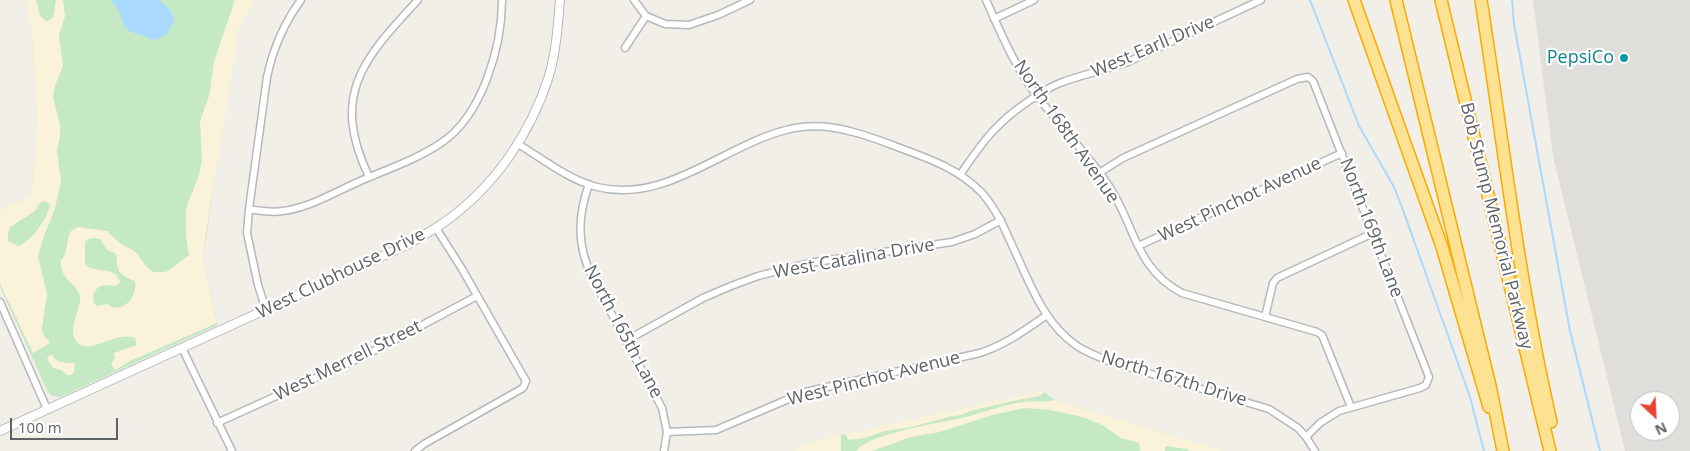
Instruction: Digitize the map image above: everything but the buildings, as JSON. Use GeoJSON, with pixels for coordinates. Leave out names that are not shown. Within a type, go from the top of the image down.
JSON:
{"type":"FeatureCollection","features":[{"type":"Feature","properties":{"kind":"highway"},"geometry":{"type":"LineString","coordinates":[[1354,0],[1428,206],[1459,304],[1483,392],[1500,437]]}},
{"type":"Feature","properties":{"kind":"highway"},"geometry":{"type":"LineString","coordinates":[[1396,0],[1491,390],[1503,451]]}},
{"type":"Feature","properties":{"kind":"highway","name":"Bob Stump Memorial Parkway"},"geometry":{"type":"LineString","coordinates":[[1441,0],[1550,451]]}},
{"type":"Feature","properties":{"kind":"highway"},"geometry":{"type":"LineString","coordinates":[[1481,0],[1520,263],[1537,356],[1558,451]]}},
{"type":"Feature","properties":{"kind":"street"},"geometry":{"type":"LineString","coordinates":[[266,310],[248,242],[249,209],[269,68],[281,32],[301,0]]}},
{"type":"Feature","properties":{"kind":"street"},"geometry":{"type":"LineString","coordinates":[[369,177],[356,148],[354,137],[352,113],[357,83],[368,59],[377,46],[418,0]]}},
{"type":"Feature","properties":{"kind":"street"},"geometry":{"type":"LineString","coordinates":[[249,209],[275,212],[296,208],[432,149],[450,136],[458,129],[477,99],[492,62],[500,27],[502,0]]}},
{"type":"Feature","properties":{"kind":"street","name":"West Clubhouse Drive"},"geometry":{"type":"LineString","coordinates":[[0,431],[407,244],[448,220],[479,193],[504,164],[518,144],[535,112],[549,75],[556,40],[560,0]]}},
{"type":"Feature","properties":{"kind":"street"},"geometry":{"type":"LineString","coordinates":[[634,0],[646,16],[665,24],[689,25],[718,15],[750,0]]}},
{"type":"Feature","properties":{"kind":"street","name":"North 168th Avenue"},"geometry":{"type":"LineString","coordinates":[[986,0],[1015,62],[1037,96],[1100,173],[1116,199],[1138,246],[1153,271],[1174,288],[1191,296],[1322,335],[1351,407]]}},
{"type":"Feature","properties":{"kind":"street"},"geometry":{"type":"LineString","coordinates":[[994,19],[1034,0]]}},
{"type":"Feature","properties":{"kind":"street","name":"West Earll Drive"},"geometry":{"type":"LineString","coordinates":[[960,175],[993,129],[1006,117],[1059,83],[1130,61],[1261,0]]}},
{"type":"Feature","properties":{"kind":"street"},"geometry":{"type":"LineString","coordinates":[[625,48],[646,16]]}},
{"type":"Feature","properties":{"kind":"street","name":"North 169th Lane"},"geometry":{"type":"LineString","coordinates":[[1100,173],[1128,156],[1297,79],[1308,77],[1311,79],[1315,84],[1428,374],[1428,382],[1420,388],[1351,407]]}},
{"type":"Feature","properties":{"kind":"street"},"geometry":{"type":"LineString","coordinates":[[518,144],[571,176],[589,184],[617,190],[638,189],[658,185],[770,135],[786,130],[807,127],[827,127],[855,132],[928,158],[960,175]]}},
{"type":"Feature","properties":{"kind":"street","name":"West Pinchot Avenue"},"geometry":{"type":"LineString","coordinates":[[1138,246],[1342,153]]}},
{"type":"Feature","properties":{"kind":"street","name":"North 167th Drive"},"geometry":{"type":"LineString","coordinates":[[960,175],[981,193],[1000,220],[1047,315],[1071,341],[1091,354],[1123,366],[1269,409],[1288,421],[1306,437],[1315,451]]}},
{"type":"Feature","properties":{"kind":"street","name":"North 165th Lane"},"geometry":{"type":"LineString","coordinates":[[589,184],[580,216],[582,251],[591,273],[657,396],[665,417],[667,432],[664,451]]}},
{"type":"Feature","properties":{"kind":"street","name":"West Catalina Drive"},"geometry":{"type":"LineString","coordinates":[[627,340],[704,298],[758,276],[809,263],[952,242],[975,234],[1000,220]]}},
{"type":"Feature","properties":{"kind":"street"},"geometry":{"type":"LineString","coordinates":[[415,451],[424,444],[523,388],[526,381],[478,296],[436,228]]}},
{"type":"Feature","properties":{"kind":"street"},"geometry":{"type":"LineString","coordinates":[[1265,317],[1273,283],[1277,278],[1373,233]]}},
{"type":"Feature","properties":{"kind":"street","name":"West Merrell Street"},"geometry":{"type":"LineString","coordinates":[[217,423],[353,362],[478,296]]}},
{"type":"Feature","properties":{"kind":"street"},"geometry":{"type":"LineString","coordinates":[[0,302],[48,409]]}},
{"type":"Feature","properties":{"kind":"street","name":"West Pinchot Avenue"},"geometry":{"type":"LineString","coordinates":[[667,432],[716,430],[805,392],[993,349],[1015,337],[1047,315]]}},
{"type":"Feature","properties":{"kind":"street"},"geometry":{"type":"LineString","coordinates":[[182,348],[232,451]]}},
{"type":"Feature","properties":{"kind":"street"},"geometry":{"type":"LineString","coordinates":[[1306,437],[1327,419],[1351,407]]}},
{"type":"Feature","properties":{"kind":"shaded area"},"geometry":{"type":"Polygon","coordinates":[[[1533,0],[1690,0],[1690,451],[1625,451],[1553,156],[1533,0]]]}},
{"type":"Feature","properties":{"kind":"green space"},"geometry":{"type":"Polygon","coordinates":[[[25,0],[255,0],[239,28],[231,64],[203,260],[218,325],[60,397],[52,396],[48,392],[0,287],[0,210],[31,196],[37,132],[32,38],[25,0]]]}},
{"type":"Feature","properties":{"kind":"green space"},"geometry":{"type":"Polygon","coordinates":[[[1042,391],[1055,400],[1224,451],[791,451],[814,441],[1042,391]]]}},
{"type":"Feature","properties":{"kind":"sand"},"geometry":{"type":"Polygon","coordinates":[[[25,0],[36,0],[40,16],[46,21],[52,19],[56,0],[63,0],[65,16],[59,36],[63,66],[53,97],[60,125],[57,151],[61,182],[55,208],[38,256],[47,294],[42,328],[43,334],[50,343],[33,353],[0,284],[0,210],[31,196],[37,132],[32,38],[25,0]],[[45,201],[40,203],[35,211],[10,227],[8,241],[18,246],[28,240],[43,222],[50,204],[45,201]]]}},
{"type":"Feature","properties":{"kind":"sand"},"geometry":{"type":"Polygon","coordinates":[[[235,0],[255,0],[239,28],[206,233],[203,260],[217,323],[130,361],[115,370],[111,364],[115,358],[114,353],[137,345],[135,338],[121,337],[88,347],[77,342],[73,330],[80,303],[79,292],[64,275],[61,264],[66,252],[69,235],[71,231],[78,227],[107,231],[121,244],[136,252],[153,272],[168,271],[189,255],[186,236],[186,208],[199,175],[202,159],[200,121],[209,96],[214,62],[235,0]],[[88,239],[85,242],[85,264],[94,269],[114,273],[120,282],[116,286],[103,285],[98,287],[93,295],[94,304],[98,306],[107,304],[119,308],[128,303],[132,298],[135,281],[120,272],[115,253],[107,250],[100,239],[88,239]]]}},
{"type":"Feature","properties":{"kind":"sand"},"geometry":{"type":"Polygon","coordinates":[[[52,354],[58,361],[75,363],[74,372],[71,375],[67,375],[61,370],[53,368],[47,359],[52,354]]]}},
{"type":"Feature","properties":{"kind":"sand"},"geometry":{"type":"Polygon","coordinates":[[[1044,392],[1040,396],[970,411],[962,415],[912,427],[885,431],[864,438],[849,440],[845,434],[1044,392]]]}},
{"type":"Feature","properties":{"kind":"sand"},"geometry":{"type":"Polygon","coordinates":[[[1055,400],[1224,451],[1189,451],[1187,449],[1165,446],[1165,451],[1140,451],[1139,443],[1121,438],[1104,426],[1083,417],[1050,410],[1025,408],[992,415],[940,432],[911,437],[872,451],[856,451],[873,440],[903,430],[964,417],[1016,403],[1055,400]]]}},
{"type":"Feature","properties":{"kind":"sand"},"geometry":{"type":"Polygon","coordinates":[[[841,435],[841,451],[791,451],[814,441],[841,435]]]}},
{"type":"Feature","properties":{"kind":"water"},"geometry":{"type":"Polygon","coordinates":[[[111,0],[159,0],[170,10],[174,18],[173,23],[166,35],[155,40],[129,31],[124,26],[118,9],[111,0]]]}},
{"type":"Feature","properties":{"kind":"waterway"},"geometry":{"type":"LineString","coordinates":[[1310,0],[1359,126],[1394,187],[1403,210],[1470,397],[1484,451]]}},
{"type":"Feature","properties":{"kind":"waterway"},"geometry":{"type":"LineString","coordinates":[[1512,0],[1514,24],[1570,331],[1600,451]]}},
{"type":"Feature","properties":{"kind":"place","name":"PepsiCo"},"geometry":{"type":"Point","coordinates":[1624,58]}}]}
